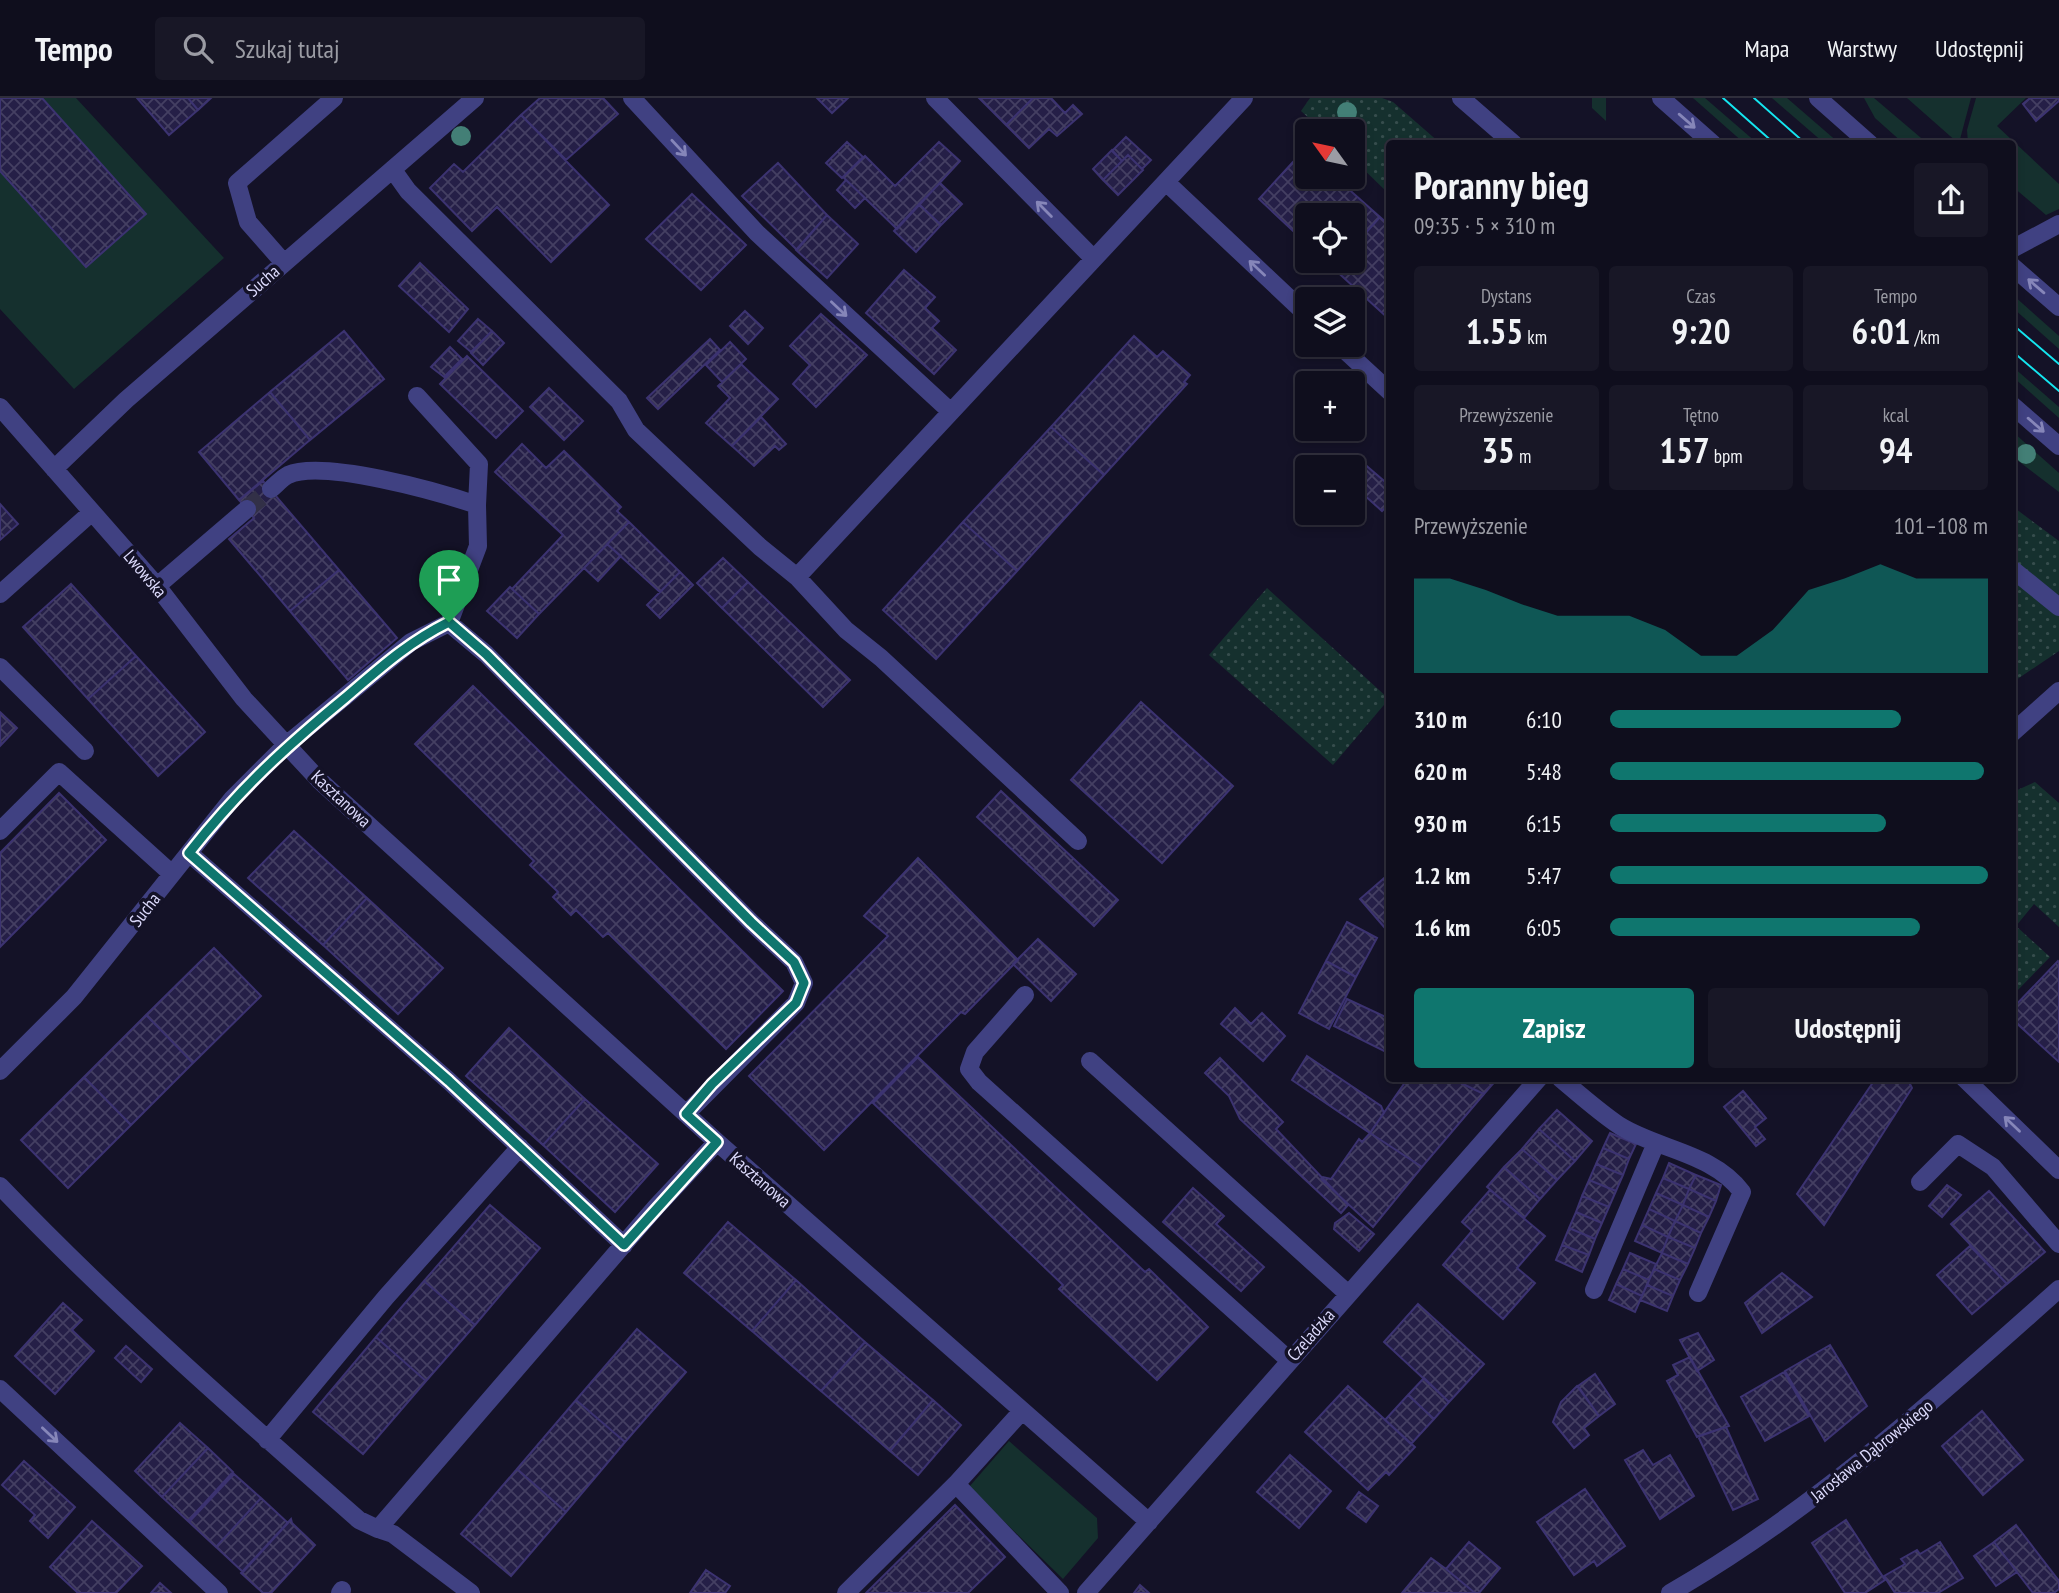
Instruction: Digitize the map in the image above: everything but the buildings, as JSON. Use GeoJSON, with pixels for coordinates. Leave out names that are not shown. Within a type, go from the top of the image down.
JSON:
{"type":"FeatureCollection","features":[{"type":"Feature","properties":{"kind":"street"},"geometry":{"type":"LineString","coordinates":[[284,263],[248,222],[237,183],[334,98]]}},
{"type":"Feature","properties":{"kind":"street","name":"Sucha"},"geometry":{"type":"LineString","coordinates":[[54,469],[126,400],[475,98]]}},
{"type":"Feature","properties":{"kind":"street"},"geometry":{"type":"LineString","coordinates":[[632,98],[757,233],[951,412]]}},
{"type":"Feature","properties":{"kind":"street"},"geometry":{"type":"LineString","coordinates":[[935,98],[1092,257]]}},
{"type":"Feature","properties":{"kind":"street"},"geometry":{"type":"LineString","coordinates":[[797,577],[1092,257],[1167,183],[1244,98]]}},
{"type":"Feature","properties":{"kind":"street"},"geometry":{"type":"LineString","coordinates":[[1461,98],[1509,140]]}},
{"type":"Feature","properties":{"kind":"street"},"geometry":{"type":"LineString","coordinates":[[1661,98],[1708,140]]}},
{"type":"Feature","properties":{"kind":"street"},"geometry":{"type":"LineString","coordinates":[[1818,98],[1866,140]]}},
{"type":"Feature","properties":{"kind":"street"},"geometry":{"type":"LineString","coordinates":[[1841,118],[1844,98]]}},
{"type":"Feature","properties":{"kind":"street"},"geometry":{"type":"LineString","coordinates":[[393,170],[408,191],[619,401],[636,430],[760,547],[797,577],[846,630],[881,658],[1078,841]]}},
{"type":"Feature","properties":{"kind":"street"},"geometry":{"type":"LineString","coordinates":[[1167,183],[1295,304]]}},
{"type":"Feature","properties":{"kind":"street"},"geometry":{"type":"LineString","coordinates":[[2016,247],[2059,224]]}},
{"type":"Feature","properties":{"kind":"street"},"geometry":{"type":"LineString","coordinates":[[2016,269],[2059,307]]}},
{"type":"Feature","properties":{"kind":"street"},"geometry":{"type":"LineString","coordinates":[[1352,357],[1386,388]]}},
{"type":"Feature","properties":{"kind":"street"},"geometry":{"type":"LineString","coordinates":[[416,396],[479,464],[478,546],[449,622],[486,654],[751,922],[794,962],[804,983],[796,1003],[712,1084],[686,1114]]}},
{"type":"Feature","properties":{"kind":"street","name":"Lwowska"},"geometry":{"type":"LineString","coordinates":[[0,407],[157,586],[285,746]]}},
{"type":"Feature","properties":{"kind":"street"},"geometry":{"type":"LineString","coordinates":[[2016,408],[2059,446]]}},
{"type":"Feature","properties":{"kind":"street"},"geometry":{"type":"LineString","coordinates":[[271,489],[288,475],[327,469],[442,493],[477,505]]}},
{"type":"Feature","properties":{"kind":"street"},"geometry":{"type":"LineString","coordinates":[[157,586],[247,509]]}},
{"type":"Feature","properties":{"kind":"street"},"geometry":{"type":"LineString","coordinates":[[0,594],[92,512]]}},
{"type":"Feature","properties":{"kind":"street"},"geometry":{"type":"LineString","coordinates":[[2016,572],[2059,607]]}},
{"type":"Feature","properties":{"kind":"street","name":"Sucha"},"geometry":{"type":"LineString","coordinates":[[0,1071],[74,997],[232,799],[285,746],[411,642],[449,622]]}},
{"type":"Feature","properties":{"kind":"street"},"geometry":{"type":"LineString","coordinates":[[0,667],[85,751]]}},
{"type":"Feature","properties":{"kind":"street"},"geometry":{"type":"LineString","coordinates":[[2016,729],[2059,691]]}},
{"type":"Feature","properties":{"kind":"street","name":"Kasztanowa"},"geometry":{"type":"LineString","coordinates":[[285,746],[717,1142],[1149,1522]]}},
{"type":"Feature","properties":{"kind":"street"},"geometry":{"type":"LineString","coordinates":[[0,831],[59,772],[172,874]]}},
{"type":"Feature","properties":{"kind":"street"},"geometry":{"type":"LineString","coordinates":[[189,853],[289,938],[624,1245]]}},
{"type":"Feature","properties":{"kind":"street"},"geometry":{"type":"LineString","coordinates":[[1025,995],[975,1052],[969,1069],[974,1076],[1289,1360]]}},
{"type":"Feature","properties":{"kind":"street"},"geometry":{"type":"LineString","coordinates":[[1090,1061],[1347,1293]]}},
{"type":"Feature","properties":{"kind":"street","name":"Czeladzka"},"geometry":{"type":"LineString","coordinates":[[1086,1593],[1534,1082]]}},
{"type":"Feature","properties":{"kind":"street"},"geometry":{"type":"LineString","coordinates":[[1565,1082],[1619,1126],[1707,1163],[1732,1179],[1742,1192],[1698,1293]]}},
{"type":"Feature","properties":{"kind":"street"},"geometry":{"type":"LineString","coordinates":[[1968,1082],[2059,1170]]}},
{"type":"Feature","properties":{"kind":"street"},"geometry":{"type":"LineString","coordinates":[[378,1529],[717,1142]]}},
{"type":"Feature","properties":{"kind":"street"},"geometry":{"type":"LineString","coordinates":[[1594,1290],[1656,1143]]}},
{"type":"Feature","properties":{"kind":"street"},"geometry":{"type":"LineString","coordinates":[[1920,1182],[1958,1144],[1993,1167],[2059,1244]]}},
{"type":"Feature","properties":{"kind":"street"},"geometry":{"type":"LineString","coordinates":[[267,1440],[378,1307],[520,1147]]}},
{"type":"Feature","properties":{"kind":"street"},"geometry":{"type":"LineString","coordinates":[[0,1186],[48,1237],[267,1440],[359,1520],[393,1534],[471,1593]]}},
{"type":"Feature","properties":{"kind":"street","name":"Jarosława Dąbrowskiego"},"geometry":{"type":"LineString","coordinates":[[1670,1593],[1711,1569],[1831,1487],[1898,1433],[2059,1289]]}},
{"type":"Feature","properties":{"kind":"street"},"geometry":{"type":"LineString","coordinates":[[0,1389],[219,1593]]}},
{"type":"Feature","properties":{"kind":"street"},"geometry":{"type":"LineString","coordinates":[[846,1593],[956,1484],[1022,1411]]}},
{"type":"Feature","properties":{"kind":"street"},"geometry":{"type":"LineString","coordinates":[[956,1484],[1060,1593]]}},
{"type":"Feature","properties":{"kind":"green space"},"geometry":{"type":"Polygon","coordinates":[[[0,98],[76,98],[224,258],[74,389],[0,309],[0,98]]]}},
{"type":"Feature","properties":{"kind":"green space"},"geometry":{"type":"Polygon","coordinates":[[[1310,98],[1382,98],[1393,102],[1437,140],[1386,140],[1386,191],[1365,171],[1365,119],[1310,119],[1301,111],[1310,98]]]}},
{"type":"Feature","properties":{"kind":"green space"},"geometry":{"type":"Polygon","coordinates":[[[1592,98],[1606,98],[1606,121],[1592,108],[1592,98]]]}},
{"type":"Feature","properties":{"kind":"green space"},"geometry":{"type":"Polygon","coordinates":[[[1693,98],[1705,98],[1754,140],[1741,140],[1693,98]]]}},
{"type":"Feature","properties":{"kind":"green space"},"geometry":{"type":"Polygon","coordinates":[[[1772,98],[1787,98],[1836,140],[1821,140],[1772,98]]]}},
{"type":"Feature","properties":{"kind":"green space"},"geometry":{"type":"Polygon","coordinates":[[[1864,98],[1874,98],[1923,140],[1900,140],[1875,118],[1864,98]]]}},
{"type":"Feature","properties":{"kind":"green space"},"geometry":{"type":"Polygon","coordinates":[[[1907,98],[1971,98],[1960,140],[1955,140],[1907,98]]]}},
{"type":"Feature","properties":{"kind":"green space"},"geometry":{"type":"Polygon","coordinates":[[[1976,98],[2026,98],[1997,126],[2012,140],[1968,140],[1967,130],[1976,98]]]}},
{"type":"Feature","properties":{"kind":"green space"},"geometry":{"type":"Polygon","coordinates":[[[2016,144],[2059,184],[2059,209],[2046,215],[2016,190],[2016,144]]]}},
{"type":"Feature","properties":{"kind":"green space"},"geometry":{"type":"Polygon","coordinates":[[[2016,298],[2059,336],[2059,349],[2016,311],[2016,298]]]}},
{"type":"Feature","properties":{"kind":"green space"},"geometry":{"type":"Polygon","coordinates":[[[2016,370],[2059,407],[2059,418],[2016,380],[2016,370]]]}},
{"type":"Feature","properties":{"kind":"green space"},"geometry":{"type":"Polygon","coordinates":[[[2016,435],[2059,473],[2059,492],[2016,459],[2016,435]]]}},
{"type":"Feature","properties":{"kind":"green space"},"geometry":{"type":"Polygon","coordinates":[[[2016,509],[2059,541],[2059,651],[2016,680],[2016,509]]]}},
{"type":"Feature","properties":{"kind":"green space"},"geometry":{"type":"Polygon","coordinates":[[[1267,588],[1386,696],[1386,703],[1333,765],[1209,655],[1267,588]]]}},
{"type":"Feature","properties":{"kind":"green space"},"geometry":{"type":"Polygon","coordinates":[[[2035,782],[2059,803],[2059,927],[2034,904],[2016,926],[2016,791],[2035,782]]]}},
{"type":"Feature","properties":{"kind":"green space"},"geometry":{"type":"Polygon","coordinates":[[[2016,926],[2050,957],[2016,992],[2016,926]]]}},
{"type":"Feature","properties":{"kind":"green space"},"geometry":{"type":"Polygon","coordinates":[[[1009,1441],[1097,1518],[1098,1538],[1063,1579],[969,1487],[1009,1441]]]}},
{"type":"Feature","properties":{"kind":"tunnel"},"geometry":{"type":"LineString","coordinates":[[247,509],[271,489]]}},
{"type":"Feature","properties":{"kind":"tram line"},"geometry":{"type":"LineString","coordinates":[[1723,98],[1770,140]]}},
{"type":"Feature","properties":{"kind":"tram line"},"geometry":{"type":"LineString","coordinates":[[1754,98],[1801,140]]}},
{"type":"Feature","properties":{"kind":"tram line"},"geometry":{"type":"LineString","coordinates":[[2016,327],[2059,364]]}},
{"type":"Feature","properties":{"kind":"tram line"},"geometry":{"type":"LineString","coordinates":[[2016,354],[2059,391]]}},
{"type":"Feature","properties":{"kind":"route"},"geometry":{"type":"LineString","coordinates":[[449,622],[486,654],[751,922],[794,962],[804,983],[796,1003],[712,1084],[686,1114],[717,1142],[624,1245],[449,1081],[230,886],[189,853],[232,799],[285,746],[411,642],[449,622]]}}]}
